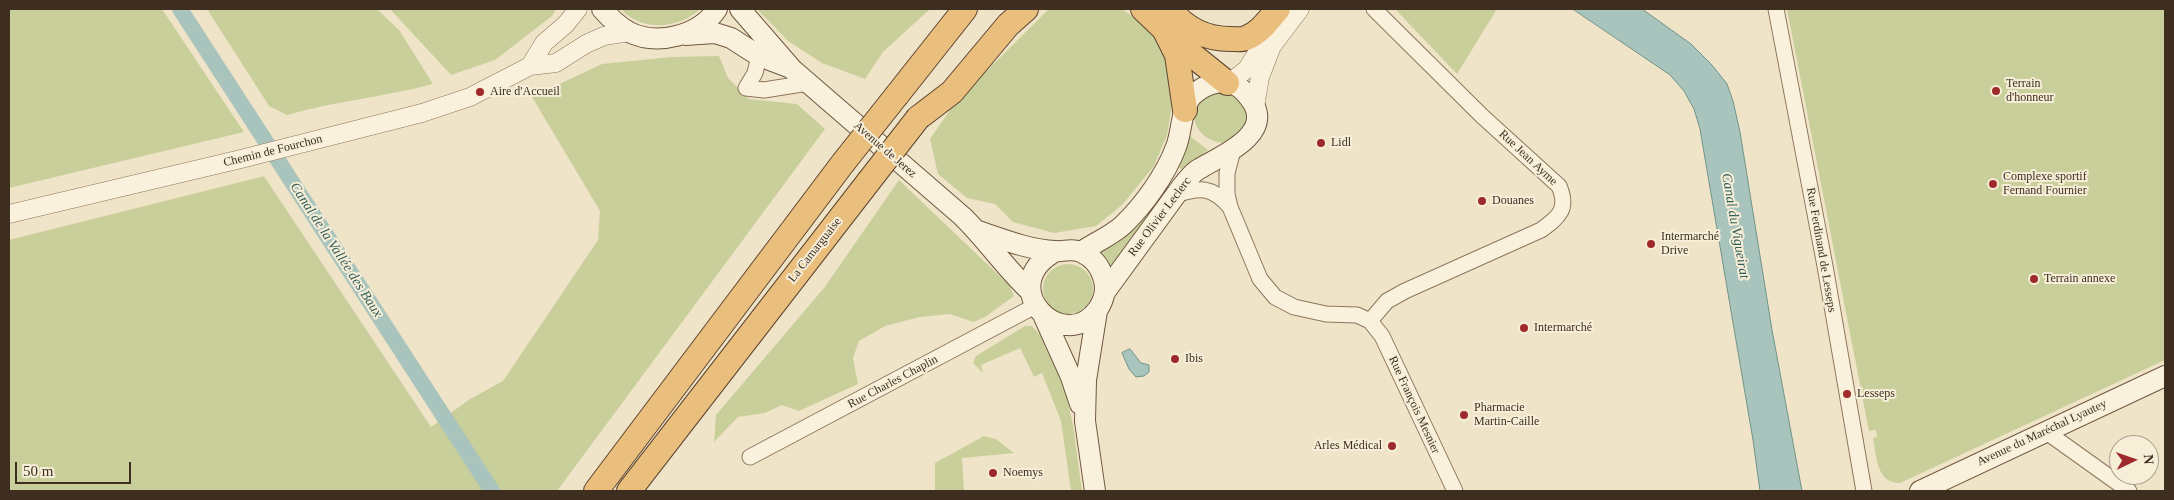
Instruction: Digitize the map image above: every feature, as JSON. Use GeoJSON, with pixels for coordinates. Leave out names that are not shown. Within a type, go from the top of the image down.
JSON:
{"type":"FeatureCollection","features":[{"type":"Feature","properties":{"kind":"highway"},"geometry":{"type":"LineString","coordinates":[[897,95],[926,38],[946,9]]}},
{"type":"Feature","properties":{"kind":"highway"},"geometry":{"type":"LineString","coordinates":[[596,491],[843,163],[965,9]]}},
{"type":"Feature","properties":{"kind":"highway","name":"La Camarguaise"},"geometry":{"type":"LineString","coordinates":[[629,491],[1002,9]]}},
{"type":"Feature","properties":{"kind":"highway"},"geometry":{"type":"LineString","coordinates":[[918,118],[952,92],[1008,25],[1026,9]]}},
{"type":"Feature","properties":{"kind":"highway"},"geometry":{"type":"LineString","coordinates":[[1143,9],[1164,29],[1177,54],[1185,110]]}},
{"type":"Feature","properties":{"kind":"highway"},"geometry":{"type":"LineString","coordinates":[[1166,9],[1186,50],[1228,83]]}},
{"type":"Feature","properties":{"kind":"highway"},"geometry":{"type":"LineString","coordinates":[[1170,9],[1186,27],[1203,35],[1220,39],[1245,39],[1281,19]]}},
{"type":"Feature","properties":{"kind":"main road"},"geometry":{"type":"LineString","coordinates":[[602,9],[613,21],[629,32]]}},
{"type":"Feature","properties":{"kind":"main road"},"geometry":{"type":"LineString","coordinates":[[681,35],[699,26],[716,9]]}},
{"type":"Feature","properties":{"kind":"main road","name":"Avenue de Jerez"},"geometry":{"type":"LineString","coordinates":[[740,9],[792,69],[978,231]]}},
{"type":"Feature","properties":{"kind":"main road","name":"Avenue de Jerez"},"geometry":{"type":"LineString","coordinates":[[629,32],[646,37],[664,38],[714,33],[730,38],[759,56],[792,69]]}},
{"type":"Feature","properties":{"kind":"main road","name":"Rue Olivier Leclerc"},"geometry":{"type":"LineString","coordinates":[[1081,252],[1121,226],[1153,188],[1173,154],[1182,130],[1185,110],[1190,98],[1213,83],[1228,83]]}},
{"type":"Feature","properties":{"kind":"main road"},"geometry":{"type":"LineString","coordinates":[[1228,83],[1238,86],[1255,107]]}},
{"type":"Feature","properties":{"kind":"main road","name":"Rue Olivier Leclerc"},"geometry":{"type":"LineString","coordinates":[[1105,292],[1175,195],[1197,170],[1233,150],[1249,137],[1253,130],[1255,107]]}},
{"type":"Feature","properties":{"kind":"main road"},"geometry":{"type":"LineString","coordinates":[[978,231],[1029,247],[1056,252]]}},
{"type":"Feature","properties":{"kind":"main road"},"geometry":{"type":"LineString","coordinates":[[978,231],[1036,305],[1071,377],[1085,421],[1095,491]]}},
{"type":"Feature","properties":{"kind":"main road"},"geometry":{"type":"LineString","coordinates":[[1068,250],[1081,252],[1092,258],[1100,268],[1105,292],[1102,302],[1097,311],[1088,319],[1077,324],[1066,325],[1054,322],[1036,305],[1031,279],[1036,267],[1044,258],[1056,252],[1068,250]]}},
{"type":"Feature","properties":{"kind":"main road"},"geometry":{"type":"LineString","coordinates":[[1085,421],[1086,380],[1097,311]]}},
{"type":"Feature","properties":{"kind":"main road","name":"Avenue du Maréchal Lyautey"},"geometry":{"type":"LineString","coordinates":[[1927,490],[2045,431],[2165,376]]}},
{"type":"Feature","properties":{"kind":"street"},"geometry":{"type":"LineString","coordinates":[[530,66],[544,44],[566,24],[578,9]]}},
{"type":"Feature","properties":{"kind":"street","name":"Rue Olivier Leclerc"},"geometry":{"type":"LineString","coordinates":[[1228,83],[1247,69],[1284,9]]}},
{"type":"Feature","properties":{"kind":"street","name":"Rue Olivier Leclerc"},"geometry":{"type":"LineString","coordinates":[[1255,107],[1260,77],[1281,19],[1300,9]]}},
{"type":"Feature","properties":{"kind":"street","name":"Rue Ferdinand de Lesseps"},"geometry":{"type":"LineString","coordinates":[[1776,9],[1825,266],[1864,491]]}},
{"type":"Feature","properties":{"kind":"street","name":"Rue Jean Ayme"},"geometry":{"type":"LineString","coordinates":[[1370,321],[1388,301],[1405,291],[1541,230],[1557,218],[1564,206],[1559,186],[1482,116],[1379,11]]}},
{"type":"Feature","properties":{"kind":"street","name":"Chemin de Fourchon"},"geometry":{"type":"LineString","coordinates":[[9,214],[241,159],[422,113],[470,97],[530,66],[556,63],[586,44],[604,36],[629,32]]}},
{"type":"Feature","properties":{"kind":"street"},"geometry":{"type":"LineString","coordinates":[[759,56],[755,73],[746,88],[764,90],[808,83]]}},
{"type":"Feature","properties":{"kind":"street"},"geometry":{"type":"LineString","coordinates":[[1233,150],[1227,173],[1227,194],[1230,206],[1260,279],[1275,296],[1294,307],[1326,314],[1357,315],[1370,321]]}},
{"type":"Feature","properties":{"kind":"street"},"geometry":{"type":"LineString","coordinates":[[1175,195],[1206,189],[1222,197],[1230,206]]}},
{"type":"Feature","properties":{"kind":"street","name":"Rue Charles Chaplin"},"geometry":{"type":"LineString","coordinates":[[750,456],[1036,305]]}},
{"type":"Feature","properties":{"kind":"street","name":"Rue François Mesnier"},"geometry":{"type":"LineString","coordinates":[[1370,321],[1382,336],[1455,491]]}},
{"type":"Feature","properties":{"kind":"street"},"geometry":{"type":"LineString","coordinates":[[2045,431],[2129,491]]}},
{"type":"Feature","properties":{"kind":"green space"},"geometry":{"type":"Polygon","coordinates":[[[9,9],[162,9],[244,132],[9,188],[9,9]]]}},
{"type":"Feature","properties":{"kind":"green space"},"geometry":{"type":"Polygon","coordinates":[[[207,9],[377,9],[399,30],[433,84],[287,115],[269,106],[207,9]]]}},
{"type":"Feature","properties":{"kind":"green space"},"geometry":{"type":"Polygon","coordinates":[[[390,9],[556,9],[552,16],[495,60],[451,75],[390,9]]]}},
{"type":"Feature","properties":{"kind":"green space"},"geometry":{"type":"Polygon","coordinates":[[[621,9],[700,9],[682,21],[660,25],[639,22],[621,9]]]}},
{"type":"Feature","properties":{"kind":"green space"},"geometry":{"type":"Polygon","coordinates":[[[757,9],[930,9],[883,52],[865,79],[822,63],[788,41],[757,9]]]}},
{"type":"Feature","properties":{"kind":"green space"},"geometry":{"type":"Polygon","coordinates":[[[1049,9],[1122,9],[1149,28],[1167,59],[1173,99],[1167,135],[1154,166],[1123,204],[1096,226],[1054,233],[1013,222],[995,204],[967,198],[938,174],[930,139],[957,100],[1049,9]]]}},
{"type":"Feature","properties":{"kind":"green space"},"geometry":{"type":"Polygon","coordinates":[[[1395,9],[1497,9],[1457,74],[1395,9]]]}},
{"type":"Feature","properties":{"kind":"green space","name":"Complexe sportif Fernand Fournier"},"geometry":{"type":"Polygon","coordinates":[[[1787,9],[2165,9],[2165,360],[1900,483],[1886,479],[1877,461],[1873,438],[1877,437],[1876,430],[1869,431],[1787,9]]]}},
{"type":"Feature","properties":{"kind":"green space"},"geometry":{"type":"Polygon","coordinates":[[[719,56],[728,78],[749,99],[797,104],[825,129],[557,491],[9,491],[9,240],[264,176],[431,427],[470,399],[503,381],[598,240],[600,211],[532,97],[602,64],[671,57],[719,56]]]}},
{"type":"Feature","properties":{"kind":"green space"},"geometry":{"type":"Polygon","coordinates":[[[1230,89],[1249,109],[1247,127],[1227,143],[1213,141],[1198,129],[1194,116],[1195,108],[1203,95],[1230,89]]]}},
{"type":"Feature","properties":{"kind":"green space"},"geometry":{"type":"Polygon","coordinates":[[[1190,136],[1208,150],[1185,169],[1181,169],[1178,166],[1190,136]]]}},
{"type":"Feature","properties":{"kind":"green space"},"geometry":{"type":"Polygon","coordinates":[[[899,180],[1009,285],[1014,296],[985,317],[973,322],[950,314],[920,317],[885,326],[859,341],[853,358],[858,384],[799,411],[782,405],[765,413],[738,417],[714,442],[716,415],[824,288],[899,180]]]}},
{"type":"Feature","properties":{"kind":"green space"},"geometry":{"type":"Polygon","coordinates":[[[1150,211],[1152,213],[1113,268],[1109,267],[1097,249],[1150,211]]]}},
{"type":"Feature","properties":{"kind":"green space"},"geometry":{"type":"Polygon","coordinates":[[[1063,264],[1073,264],[1086,271],[1093,284],[1093,294],[1086,307],[1073,314],[1063,314],[1054,310],[1047,303],[1043,294],[1043,284],[1047,275],[1054,268],[1063,264]]]}},
{"type":"Feature","properties":{"kind":"green space"},"geometry":{"type":"Polygon","coordinates":[[[1025,326],[1032,326],[1040,335],[1065,390],[1073,425],[1082,491],[1071,491],[1061,421],[1042,373],[1034,377],[1020,348],[981,365],[983,373],[973,363],[976,356],[1025,326]]]}},
{"type":"Feature","properties":{"kind":"green space"},"geometry":{"type":"Polygon","coordinates":[[[984,436],[996,439],[1014,453],[962,458],[964,491],[935,491],[935,463],[984,436]]]}},
{"type":"Feature","properties":{"kind":"water","name":"Canal du Vigueirat"},"geometry":{"type":"Polygon","coordinates":[[[1573,9],[1642,9],[1691,44],[1712,65],[1727,84],[1740,132],[1772,330],[1802,491],[1760,491],[1700,129],[1694,109],[1684,91],[1670,75],[1573,9]]]}},
{"type":"Feature","properties":{"kind":"water"},"geometry":{"type":"Polygon","coordinates":[[[1130,349],[1141,363],[1149,365],[1149,372],[1144,376],[1136,377],[1129,369],[1122,353],[1130,349]]]}},
{"type":"Feature","properties":{"kind":"waterway","name":"Canal de la Vallée des Baux"},"geometry":{"type":"LineString","coordinates":[[180,9],[492,491]]}},
{"type":"Feature","properties":{"kind":"place","name":"Terrain d'honneur"},"geometry":{"type":"Point","coordinates":[1996,91]}},
{"type":"Feature","properties":{"kind":"place","name":"Aire d'Accueil"},"geometry":{"type":"Point","coordinates":[480,92]}},
{"type":"Feature","properties":{"kind":"place","name":"Lidl"},"geometry":{"type":"Point","coordinates":[1321,143]}},
{"type":"Feature","properties":{"kind":"place","name":"Complexe sportif Fernand Fournier"},"geometry":{"type":"Point","coordinates":[1993,184]}},
{"type":"Feature","properties":{"kind":"place","name":"Douanes"},"geometry":{"type":"Point","coordinates":[1482,201]}},
{"type":"Feature","properties":{"kind":"place","name":"Intermarché Drive"},"geometry":{"type":"Point","coordinates":[1651,244]}},
{"type":"Feature","properties":{"kind":"place","name":"Terrain annexe"},"geometry":{"type":"Point","coordinates":[2034,279]}},
{"type":"Feature","properties":{"kind":"place","name":"Intermarché"},"geometry":{"type":"Point","coordinates":[1524,328]}},
{"type":"Feature","properties":{"kind":"place","name":"Ibis"},"geometry":{"type":"Point","coordinates":[1175,359]}},
{"type":"Feature","properties":{"kind":"place","name":"Lesseps"},"geometry":{"type":"Point","coordinates":[1847,394]}},
{"type":"Feature","properties":{"kind":"place","name":"Pharmacie Martin-Caille"},"geometry":{"type":"Point","coordinates":[1464,415]}},
{"type":"Feature","properties":{"kind":"place","name":"Arles Médical"},"geometry":{"type":"Point","coordinates":[1392,446]}},
{"type":"Feature","properties":{"kind":"place","name":"Noemys"},"geometry":{"type":"Point","coordinates":[993,473]}}]}
